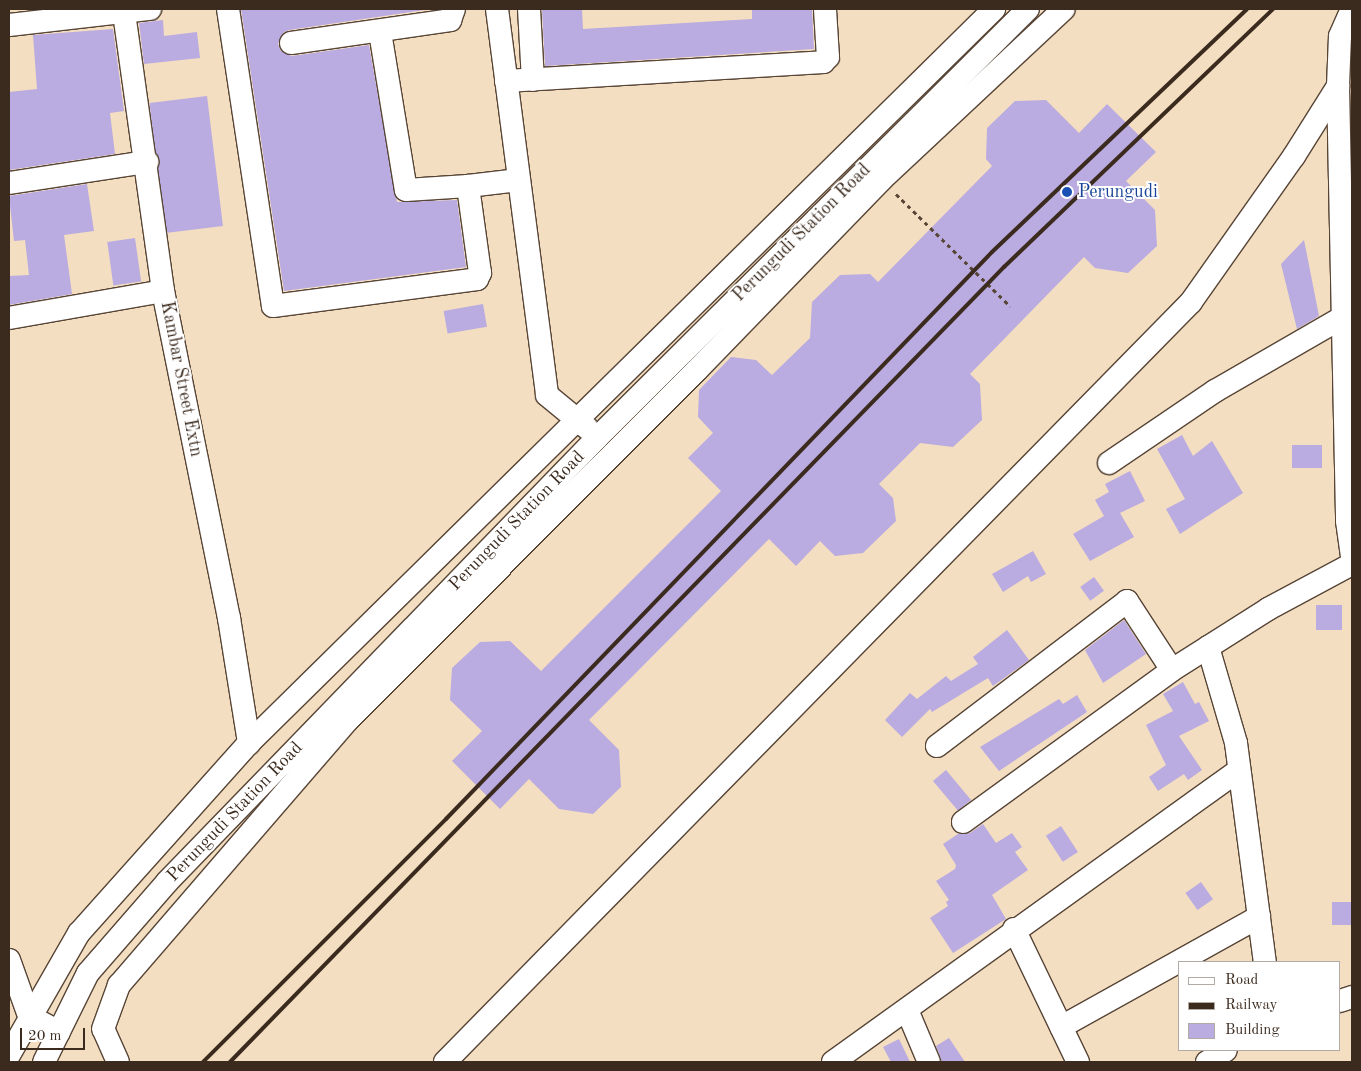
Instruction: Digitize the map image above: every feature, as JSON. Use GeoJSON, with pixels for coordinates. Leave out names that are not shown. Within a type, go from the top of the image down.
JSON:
{"type":"FeatureCollection","features":[{"type":"Feature","properties":{"kind":"street"},"geometry":{"type":"LineString","coordinates":[[9,25],[150,9]]}},
{"type":"Feature","properties":{"kind":"street"},"geometry":{"type":"LineString","coordinates":[[228,9],[273,306],[477,279],[480,273],[468,186]]}},
{"type":"Feature","properties":{"kind":"street"},"geometry":{"type":"LineString","coordinates":[[291,43],[380,32],[450,20],[454,9]]}},
{"type":"Feature","properties":{"kind":"street"},"geometry":{"type":"LineString","coordinates":[[497,9],[547,395],[597,438]]}},
{"type":"Feature","properties":{"kind":"street"},"geometry":{"type":"LineString","coordinates":[[529,9],[533,80]]}},
{"type":"Feature","properties":{"kind":"street"},"geometry":{"type":"LineString","coordinates":[[506,81],[823,62],[828,57],[825,9]]}},
{"type":"Feature","properties":{"kind":"street","name":"Perungudi Station Road"},"geometry":{"type":"LineString","coordinates":[[9,1056],[20,1004],[79,933],[249,743],[439,559],[576,418],[994,9]]}},
{"type":"Feature","properties":{"kind":"street","name":"Perungudi Station Road"},"geometry":{"type":"LineString","coordinates":[[44,1062],[88,973],[166,882],[597,438],[1028,9]]}},
{"type":"Feature","properties":{"kind":"street"},"geometry":{"type":"LineString","coordinates":[[118,1062],[104,1029],[118,985],[348,720],[697,370],[881,180],[1064,9]]}},
{"type":"Feature","properties":{"kind":"street"},"geometry":{"type":"LineString","coordinates":[[1352,10],[1340,36],[1338,86],[1342,317],[1352,556]]}},
{"type":"Feature","properties":{"kind":"street","name":"Kambar Street Extn"},"geometry":{"type":"LineString","coordinates":[[124,13],[147,162],[163,291],[229,618],[249,743]]}},
{"type":"Feature","properties":{"kind":"street"},"geometry":{"type":"LineString","coordinates":[[380,32],[406,190],[519,180]]}},
{"type":"Feature","properties":{"kind":"street"},"geometry":{"type":"LineString","coordinates":[[445,1062],[1191,302],[1294,156],[1338,86]]}},
{"type":"Feature","properties":{"kind":"street"},"geometry":{"type":"LineString","coordinates":[[9,183],[147,162]]}},
{"type":"Feature","properties":{"kind":"street"},"geometry":{"type":"LineString","coordinates":[[9,318],[163,291]]}},
{"type":"Feature","properties":{"kind":"street"},"geometry":{"type":"LineString","coordinates":[[1109,463],[1215,392],[1342,317]]}},
{"type":"Feature","properties":{"kind":"street"},"geometry":{"type":"LineString","coordinates":[[682,353],[697,370]]}},
{"type":"Feature","properties":{"kind":"street"},"geometry":{"type":"LineString","coordinates":[[963,822],[1172,670],[1268,609],[1352,564]]}},
{"type":"Feature","properties":{"kind":"street"},"geometry":{"type":"LineString","coordinates":[[937,746],[1127,601],[1172,670]]}},
{"type":"Feature","properties":{"kind":"street"},"geometry":{"type":"LineString","coordinates":[[1208,647],[1236,743],[1265,961]]}},
{"type":"Feature","properties":{"kind":"street"},"geometry":{"type":"LineString","coordinates":[[833,1062],[907,1010],[1014,929],[1239,770]]}},
{"type":"Feature","properties":{"kind":"street"},"geometry":{"type":"LineString","coordinates":[[1180,961],[1259,917]]}},
{"type":"Feature","properties":{"kind":"street"},"geometry":{"type":"LineString","coordinates":[[1014,929],[1078,1062]]}},
{"type":"Feature","properties":{"kind":"street"},"geometry":{"type":"LineString","coordinates":[[9,960],[20,1004],[59,1032]]}},
{"type":"Feature","properties":{"kind":"street"},"geometry":{"type":"LineString","coordinates":[[1061,1027],[1178,962]]}},
{"type":"Feature","properties":{"kind":"street"},"geometry":{"type":"LineString","coordinates":[[88,973],[118,985]]}},
{"type":"Feature","properties":{"kind":"street"},"geometry":{"type":"LineString","coordinates":[[907,1010],[929,1062]]}},
{"type":"Feature","properties":{"kind":"street"},"geometry":{"type":"LineString","coordinates":[[1207,1062],[1224,1051]]}},
{"type":"Feature","properties":{"kind":"path"},"geometry":{"type":"LineString","coordinates":[[881,180],[1010,306]]}},
{"type":"Feature","properties":{"kind":"building"},"geometry":{"type":"Polygon","coordinates":[[[241,9],[431,9],[289,30],[283,33],[278,44],[281,51],[292,56],[369,45],[397,202],[457,200],[466,267],[284,291],[241,9]]]}},
{"type":"Feature","properties":{"kind":"building"},"geometry":{"type":"Polygon","coordinates":[[[542,9],[582,9],[583,29],[752,19],[752,9],[812,9],[814,49],[545,66],[542,9]]]}},
{"type":"Feature","properties":{"kind":"building"},"geometry":{"type":"Polygon","coordinates":[[[163,20],[164,36],[197,32],[200,58],[144,64],[139,23],[163,20]]]}},
{"type":"Feature","properties":{"kind":"building"},"geometry":{"type":"Polygon","coordinates":[[[113,29],[124,111],[110,113],[115,154],[9,170],[9,92],[37,89],[33,35],[113,29]]]}},
{"type":"Feature","properties":{"kind":"building"},"geometry":{"type":"Polygon","coordinates":[[[207,96],[223,226],[165,233],[149,103],[207,96]]]}},
{"type":"Feature","properties":{"kind":"building"},"geometry":{"type":"Polygon","coordinates":[[[1046,100],[1079,133],[1107,104],[1156,152],[1126,181],[1155,210],[1157,246],[1128,273],[1095,268],[1084,257],[970,374],[980,384],[982,420],[953,447],[920,443],[879,484],[893,498],[896,521],[863,553],[835,556],[820,541],[796,566],[769,539],[589,720],[619,750],[621,787],[593,814],[559,809],[529,779],[500,809],[452,761],[482,731],[450,700],[452,668],[480,642],[510,641],[541,671],[721,491],[688,458],[713,433],[698,417],[699,390],[731,357],[756,360],[772,375],[810,338],[812,302],[840,275],[870,274],[878,282],[992,166],[986,159],[987,128],[1015,101],[1046,100]]]}},
{"type":"Feature","properties":{"kind":"building"},"geometry":{"type":"Polygon","coordinates":[[[87,184],[94,231],[64,235],[72,294],[9,305],[9,276],[29,275],[25,240],[14,241],[9,196],[87,184]]]}},
{"type":"Feature","properties":{"kind":"building"},"geometry":{"type":"Polygon","coordinates":[[[135,238],[141,282],[113,285],[107,242],[135,238]]]}},
{"type":"Feature","properties":{"kind":"building"},"geometry":{"type":"Polygon","coordinates":[[[1304,240],[1319,316],[1297,329],[1281,264],[1304,240]]]}},
{"type":"Feature","properties":{"kind":"building"},"geometry":{"type":"Polygon","coordinates":[[[483,304],[487,327],[448,334],[444,311],[483,304]]]}},
{"type":"Feature","properties":{"kind":"building"},"geometry":{"type":"Polygon","coordinates":[[[1182,435],[1193,456],[1212,441],[1243,493],[1180,534],[1166,509],[1185,499],[1157,449],[1182,435]]]}},
{"type":"Feature","properties":{"kind":"building"},"geometry":{"type":"Polygon","coordinates":[[[1292,445],[1322,445],[1322,468],[1292,468],[1292,445]]]}},
{"type":"Feature","properties":{"kind":"building"},"geometry":{"type":"Polygon","coordinates":[[[1130,471],[1145,501],[1120,513],[1134,537],[1090,561],[1073,534],[1104,516],[1095,500],[1109,492],[1105,484],[1130,471]]]}},
{"type":"Feature","properties":{"kind":"building"},"geometry":{"type":"Polygon","coordinates":[[[1033,551],[1046,574],[1031,582],[1028,576],[1003,592],[992,574],[1033,551]]]}},
{"type":"Feature","properties":{"kind":"building"},"geometry":{"type":"Polygon","coordinates":[[[1094,577],[1104,591],[1090,601],[1080,587],[1094,577]]]}},
{"type":"Feature","properties":{"kind":"building"},"geometry":{"type":"Polygon","coordinates":[[[1316,605],[1342,605],[1342,630],[1316,630],[1316,605]]]}},
{"type":"Feature","properties":{"kind":"building"},"geometry":{"type":"Polygon","coordinates":[[[1124,620],[1146,654],[1103,683],[1085,650],[1124,620]]]}},
{"type":"Feature","properties":{"kind":"building"},"geometry":{"type":"Polygon","coordinates":[[[1007,630],[1029,660],[993,686],[988,678],[932,712],[930,709],[902,737],[885,720],[910,693],[917,699],[946,676],[951,681],[978,664],[973,657],[1007,630]]]}},
{"type":"Feature","properties":{"kind":"building"},"geometry":{"type":"Polygon","coordinates":[[[1183,682],[1195,704],[1199,702],[1209,721],[1179,736],[1202,770],[1188,780],[1184,774],[1158,791],[1149,777],[1166,765],[1146,725],[1173,711],[1163,694],[1183,682]]]}},
{"type":"Feature","properties":{"kind":"building"},"geometry":{"type":"Polygon","coordinates":[[[1077,695],[1087,712],[999,771],[980,747],[1059,699],[1063,704],[1077,695]]]}},
{"type":"Feature","properties":{"kind":"building"},"geometry":{"type":"Polygon","coordinates":[[[946,770],[971,800],[958,811],[933,781],[946,770]]]}},
{"type":"Feature","properties":{"kind":"building"},"geometry":{"type":"Polygon","coordinates":[[[983,824],[996,843],[1012,833],[1022,847],[1015,852],[1028,870],[992,895],[1006,919],[953,953],[930,918],[948,906],[946,902],[949,900],[936,881],[955,869],[956,865],[943,844],[958,834],[970,833],[983,824]]]}},
{"type":"Feature","properties":{"kind":"building"},"geometry":{"type":"Polygon","coordinates":[[[1061,826],[1078,852],[1063,862],[1046,836],[1061,826]]]}},
{"type":"Feature","properties":{"kind":"building"},"geometry":{"type":"Polygon","coordinates":[[[1201,882],[1213,899],[1197,910],[1185,893],[1201,882]]]}},
{"type":"Feature","properties":{"kind":"building"},"geometry":{"type":"Polygon","coordinates":[[[1332,902],[1352,902],[1352,925],[1332,925],[1332,902]]]}},
{"type":"Feature","properties":{"kind":"building"},"geometry":{"type":"Polygon","coordinates":[[[949,1038],[965,1062],[942,1062],[936,1046],[949,1038]]]}},
{"type":"Feature","properties":{"kind":"building"},"geometry":{"type":"Polygon","coordinates":[[[899,1039],[910,1062],[891,1062],[883,1047],[899,1039]]]}},
{"type":"Feature","properties":{"kind":"railway"},"geometry":{"type":"LineString","coordinates":[[203,1062],[446,819],[992,252],[1247,9]]}},
{"type":"Feature","properties":{"kind":"railway"},"geometry":{"type":"LineString","coordinates":[[230,1062],[1004,267],[1273,9]]}},
{"type":"Feature","properties":{"kind":"place","name":"Perungudi"},"geometry":{"type":"Point","coordinates":[1067,192]}}]}
